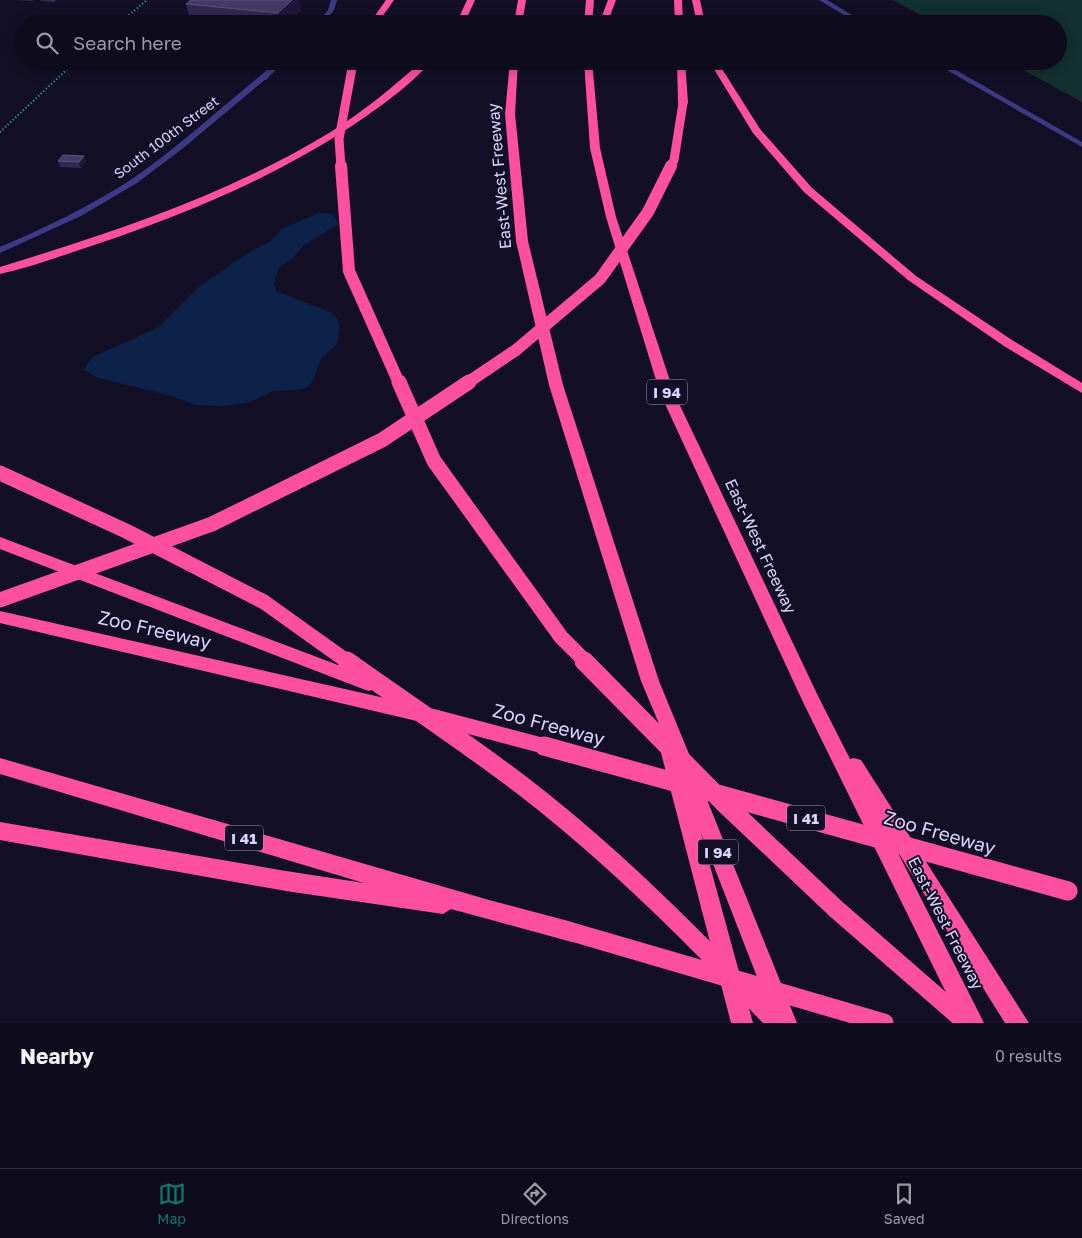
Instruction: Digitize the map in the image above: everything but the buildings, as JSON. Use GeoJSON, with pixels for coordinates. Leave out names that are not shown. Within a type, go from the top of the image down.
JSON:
{"type":"FeatureCollection","features":[{"type":"Feature","properties":{"kind":"highway"},"geometry":{"type":"LineString","coordinates":[[379,15],[390,0]]}},
{"type":"Feature","properties":{"kind":"highway"},"geometry":{"type":"LineString","coordinates":[[464,15],[471,0]]}},
{"type":"Feature","properties":{"kind":"highway"},"geometry":{"type":"LineString","coordinates":[[589,15],[590,0]]}},
{"type":"Feature","properties":{"kind":"highway"},"geometry":{"type":"LineString","coordinates":[[606,15],[612,0]]}},
{"type":"Feature","properties":{"kind":"highway"},"geometry":{"type":"LineString","coordinates":[[678,0],[679,15]]}},
{"type":"Feature","properties":{"kind":"highway"},"geometry":{"type":"LineString","coordinates":[[696,0],[699,15]]}},
{"type":"Feature","properties":{"kind":"highway"},"geometry":{"type":"LineString","coordinates":[[519,15],[520,1]]}},
{"type":"Feature","properties":{"kind":"highway"},"geometry":{"type":"LineString","coordinates":[[352,70],[339,139],[349,270],[434,461],[561,637],[726,805],[836,909],[967,1023]]}},
{"type":"Feature","properties":{"kind":"highway"},"geometry":{"type":"LineString","coordinates":[[0,271],[87,245],[190,206],[276,166],[358,118],[418,70]]}},
{"type":"Feature","properties":{"kind":"highway","name":"East-West Freeway"},"geometry":{"type":"LineString","coordinates":[[513,70],[510,114],[522,241],[556,385],[650,681],[786,1023]]}},
{"type":"Feature","properties":{"kind":"highway","name":"East-West Freeway"},"geometry":{"type":"LineString","coordinates":[[589,70],[595,148],[611,217],[667,393],[811,700],[973,1023]]}},
{"type":"Feature","properties":{"kind":"highway"},"geometry":{"type":"LineString","coordinates":[[0,600],[212,524],[382,440],[516,350],[600,279],[648,212],[674,160],[683,103],[681,70]]}},
{"type":"Feature","properties":{"kind":"highway"},"geometry":{"type":"LineString","coordinates":[[718,70],[756,131],[808,190],[912,278],[1008,343],[1082,389]]}},
{"type":"Feature","properties":{"kind":"highway"},"geometry":{"type":"LineString","coordinates":[[0,473],[126,531],[272,608],[528,790],[605,855],[687,930],[776,1023]]}},
{"type":"Feature","properties":{"kind":"highway"},"geometry":{"type":"LineString","coordinates":[[0,543],[350,676],[438,718]]}},
{"type":"Feature","properties":{"kind":"highway","name":"Zoo Freeway"},"geometry":{"type":"LineString","coordinates":[[0,617],[438,718],[1075,893]]}},
{"type":"Feature","properties":{"kind":"highway"},"geometry":{"type":"LineString","coordinates":[[650,681],[742,1023]]}},
{"type":"Feature","properties":{"kind":"highway"},"geometry":{"type":"LineString","coordinates":[[811,700],[1018,1023]]}},
{"type":"Feature","properties":{"kind":"highway","name":"I 41"},"geometry":{"type":"LineString","coordinates":[[0,766],[489,910],[572,932],[884,1023]]}},
{"type":"Feature","properties":{"kind":"highway"},"geometry":{"type":"LineString","coordinates":[[0,831],[286,881],[489,910]]}},
{"type":"Feature","properties":{"kind":"street"},"geometry":{"type":"LineString","coordinates":[[327,15],[331,10],[334,0]]}},
{"type":"Feature","properties":{"kind":"street"},"geometry":{"type":"LineString","coordinates":[[822,0],[848,15]]}},
{"type":"Feature","properties":{"kind":"street","name":"South 100th Street"},"geometry":{"type":"LineString","coordinates":[[0,250],[53,227],[101,202],[150,170],[271,70]]}},
{"type":"Feature","properties":{"kind":"street"},"geometry":{"type":"LineString","coordinates":[[950,70],[1082,144]]}},
{"type":"Feature","properties":{"kind":"path"},"geometry":{"type":"LineString","coordinates":[[129,15],[147,0]]}},
{"type":"Feature","properties":{"kind":"path"},"geometry":{"type":"LineString","coordinates":[[0,132],[66,70]]}},
{"type":"Feature","properties":{"kind":"green space"},"geometry":{"type":"Polygon","coordinates":[[[893,0],[1082,0],[1082,102],[1023,70],[1067,70],[1067,15],[920,15],[893,0]]]}},
{"type":"Feature","properties":{"kind":"water"},"geometry":{"type":"Polygon","coordinates":[[[318,213],[333,214],[339,224],[304,245],[294,257],[279,268],[274,283],[276,291],[330,312],[337,318],[339,330],[337,344],[321,359],[312,382],[308,387],[298,390],[273,391],[250,402],[225,406],[196,405],[168,395],[98,378],[84,370],[89,361],[95,356],[159,327],[199,287],[243,256],[271,241],[282,229],[318,213]]]}}]}
